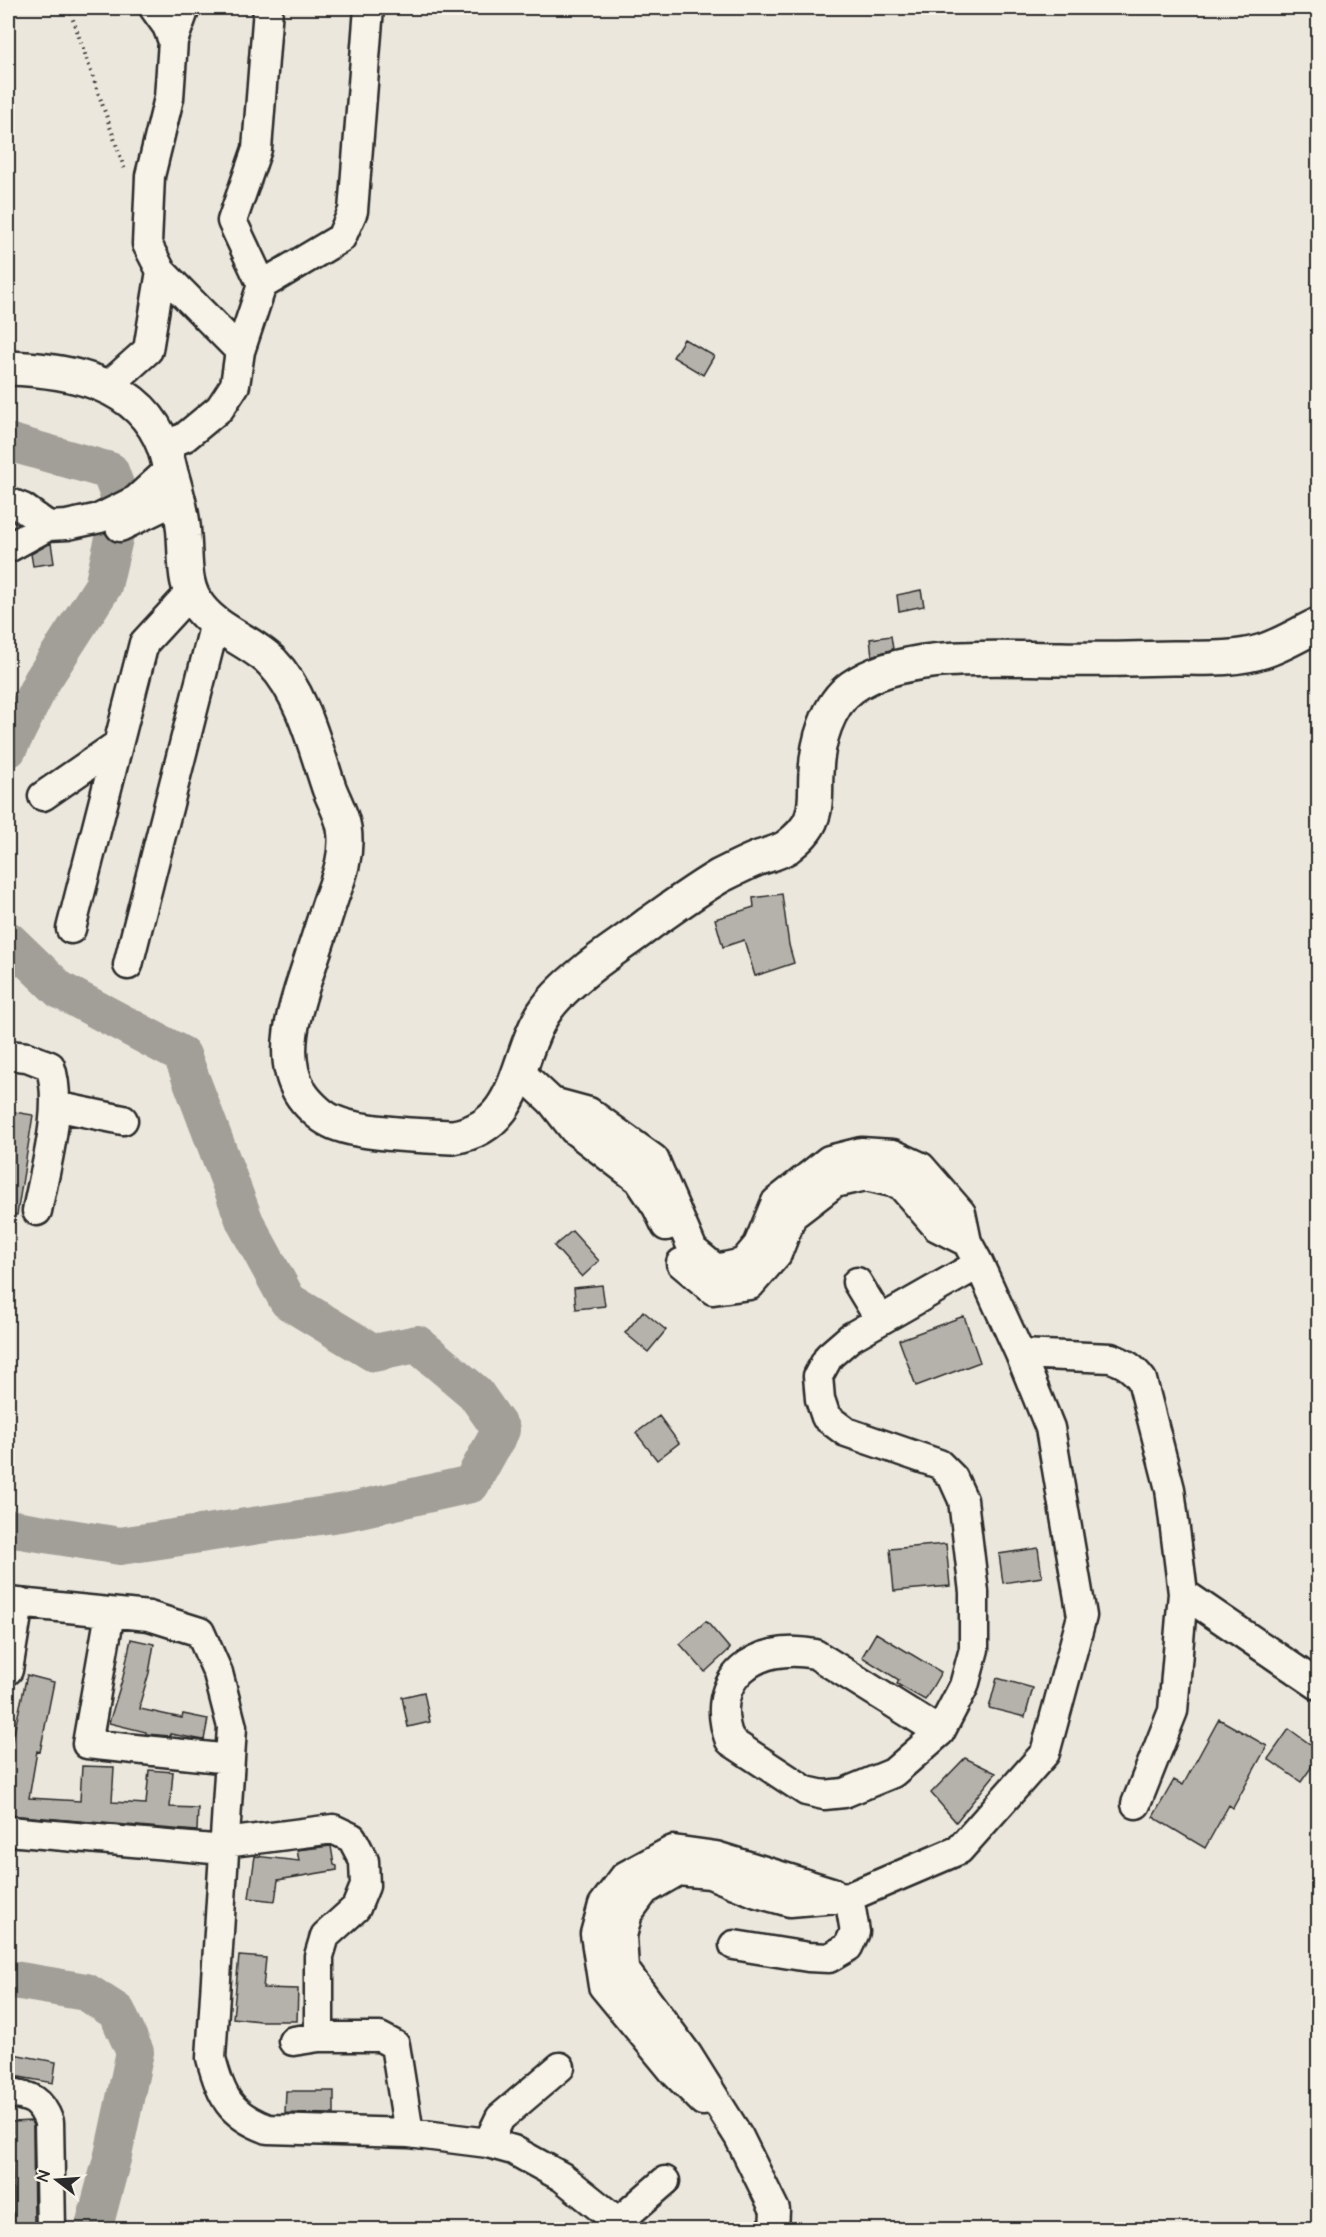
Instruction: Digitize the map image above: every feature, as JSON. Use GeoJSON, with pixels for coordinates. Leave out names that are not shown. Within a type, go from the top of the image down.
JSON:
{"type":"FeatureCollection","features":[{"type":"Feature","properties":{"kind":"main road"},"geometry":{"type":"LineString","coordinates":[[8,368],[37,369],[68,374],[108,386],[128,398],[146,416],[171,471],[184,535],[184,566],[190,592],[199,608],[215,623],[270,660],[288,680],[299,703],[344,827],[341,872],[294,1010],[290,1054],[292,1072],[300,1093],[322,1115],[331,1121],[357,1129],[453,1137],[466,1135],[493,1120],[504,1106],[544,1012],[563,990],[591,966],[679,903],[718,878],[783,849],[801,835],[812,818],[819,745],[826,722],[835,706],[850,688],[872,676],[922,663],[966,658],[1228,657],[1263,651],[1318,625]]}},
{"type":"Feature","properties":{"kind":"street"},"geometry":{"type":"LineString","coordinates":[[154,8],[173,41]]}},
{"type":"Feature","properties":{"kind":"street"},"geometry":{"type":"LineString","coordinates":[[185,8],[173,41],[169,98],[150,176],[147,244],[160,272],[240,351]]}},
{"type":"Feature","properties":{"kind":"street"},"geometry":{"type":"LineString","coordinates":[[262,285],[232,221],[257,149],[268,8]]}},
{"type":"Feature","properties":{"kind":"street"},"geometry":{"type":"LineString","coordinates":[[8,502],[58,525],[102,526],[137,509],[171,471],[185,438],[220,408],[235,385],[240,351],[262,285],[341,238],[353,211],[369,8]]}},
{"type":"Feature","properties":{"kind":"street"},"geometry":{"type":"LineString","coordinates":[[108,386],[148,350],[160,272]]}},
{"type":"Feature","properties":{"kind":"street"},"geometry":{"type":"LineString","coordinates":[[8,548],[58,525]]}},
{"type":"Feature","properties":{"kind":"street"},"geometry":{"type":"LineString","coordinates":[[71,929],[144,643],[190,592]]}},
{"type":"Feature","properties":{"kind":"street"},"geometry":{"type":"LineString","coordinates":[[128,965],[215,623]]}},
{"type":"Feature","properties":{"kind":"street"},"geometry":{"type":"LineString","coordinates":[[43,796],[117,745]]}},
{"type":"Feature","properties":{"kind":"street"},"geometry":{"type":"LineString","coordinates":[[8,1055],[27,1057],[50,1066],[54,1079],[56,1106],[37,1211]]}},
{"type":"Feature","properties":{"kind":"street"},"geometry":{"type":"LineString","coordinates":[[520,1072],[552,1102],[589,1112],[646,1169],[693,1250],[716,1269],[743,1263],[758,1245],[776,1202],[829,1160],[861,1152],[893,1154],[921,1167],[961,1213],[973,1253],[1020,1354],[1050,1428],[1082,1616],[1045,1753],[959,1850],[849,1897],[716,1856],[673,1850],[625,1876],[603,1905],[596,1934],[603,1986],[674,2072],[740,2137],[775,2210],[774,2229]]}},
{"type":"Feature","properties":{"kind":"street"},"geometry":{"type":"LineString","coordinates":[[56,1106],[123,1120]]}},
{"type":"Feature","properties":{"kind":"street"},"geometry":{"type":"LineString","coordinates":[[940,1731],[815,1654],[798,1651],[781,1652],[757,1660],[736,1673],[727,1687],[724,1713],[730,1741],[806,1791],[824,1795],[844,1792],[893,1773],[940,1731],[963,1686],[974,1649],[974,1592],[963,1500],[953,1478],[939,1464],[846,1432],[826,1417],[820,1399],[819,1376],[829,1356],[851,1337],[880,1320],[973,1253]]}},
{"type":"Feature","properties":{"kind":"street"},"geometry":{"type":"LineString","coordinates":[[857,1282],[880,1320]]}},
{"type":"Feature","properties":{"kind":"street"},"geometry":{"type":"LineString","coordinates":[[1020,1354],[1111,1358],[1123,1362],[1142,1380],[1170,1490],[1183,1593],[1173,1711],[1136,1804]]}},
{"type":"Feature","properties":{"kind":"street"},"geometry":{"type":"LineString","coordinates":[[1183,1593],[1318,1685]]}},
{"type":"Feature","properties":{"kind":"street"},"geometry":{"type":"LineString","coordinates":[[8,1670],[13,1603],[149,1616],[200,1632],[218,1673],[232,1727],[211,2058],[218,2086],[230,2105],[248,2121],[268,2128],[409,2133],[488,2143],[513,2150],[562,2177],[620,2226],[665,2181]]}},
{"type":"Feature","properties":{"kind":"street"},"geometry":{"type":"LineString","coordinates":[[110,1613],[87,1744],[230,1759]]}},
{"type":"Feature","properties":{"kind":"street"},"geometry":{"type":"LineString","coordinates":[[8,1831],[224,1846],[333,1829],[352,1838],[364,1861],[365,1886],[357,1908],[325,1936],[319,1956],[306,2039],[381,2037],[395,2045],[409,2133]]}},
{"type":"Feature","properties":{"kind":"street"},"geometry":{"type":"LineString","coordinates":[[734,1945],[808,1957],[829,1958],[848,1947],[855,1932],[849,1897]]}},
{"type":"Feature","properties":{"kind":"street"},"geometry":{"type":"LineString","coordinates":[[488,2143],[500,2118],[560,2067]]}},
{"type":"Feature","properties":{"kind":"street"},"geometry":{"type":"LineString","coordinates":[[8,2092],[31,2097],[43,2107],[49,2121],[51,2229]]}},
{"type":"Feature","properties":{"kind":"path"},"geometry":{"type":"LineString","coordinates":[[69,8],[126,174]]}},
{"type":"Feature","properties":{"kind":"building"},"geometry":{"type":"Polygon","coordinates":[[[684,339],[714,356],[703,375],[673,357],[684,339]]]}},
{"type":"Feature","properties":{"kind":"building"},"geometry":{"type":"Polygon","coordinates":[[[51,543],[54,563],[33,566],[31,554],[51,543]]]}},
{"type":"Feature","properties":{"kind":"building"},"geometry":{"type":"Polygon","coordinates":[[[921,590],[924,606],[899,611],[897,595],[921,590]]]}},
{"type":"Feature","properties":{"kind":"building"},"geometry":{"type":"Polygon","coordinates":[[[891,636],[893,649],[872,656],[870,639],[891,636]]]}},
{"type":"Feature","properties":{"kind":"building"},"geometry":{"type":"Polygon","coordinates":[[[782,894],[789,945],[794,963],[755,976],[744,940],[723,947],[715,919],[754,907],[753,898],[782,894]]]}},
{"type":"Feature","properties":{"kind":"building"},"geometry":{"type":"Polygon","coordinates":[[[8,1111],[33,1115],[17,1215],[8,1214],[8,1111]]]}},
{"type":"Feature","properties":{"kind":"building"},"geometry":{"type":"Polygon","coordinates":[[[572,1231],[599,1261],[582,1277],[554,1246],[572,1231]]]}},
{"type":"Feature","properties":{"kind":"building"},"geometry":{"type":"Polygon","coordinates":[[[602,1285],[605,1306],[576,1309],[574,1288],[602,1285]]]}},
{"type":"Feature","properties":{"kind":"building"},"geometry":{"type":"Polygon","coordinates":[[[643,1311],[666,1330],[648,1352],[625,1333],[643,1311]]]}},
{"type":"Feature","properties":{"kind":"building"},"geometry":{"type":"Polygon","coordinates":[[[964,1316],[980,1362],[916,1386],[899,1340],[964,1316]]]}},
{"type":"Feature","properties":{"kind":"building"},"geometry":{"type":"Polygon","coordinates":[[[659,1416],[679,1443],[657,1460],[636,1433],[659,1416]]]}},
{"type":"Feature","properties":{"kind":"building"},"geometry":{"type":"Polygon","coordinates":[[[946,1544],[950,1586],[894,1591],[890,1549],[946,1544]]]}},
{"type":"Feature","properties":{"kind":"building"},"geometry":{"type":"Polygon","coordinates":[[[1038,1548],[1042,1577],[1003,1583],[999,1554],[1038,1548]]]}},
{"type":"Feature","properties":{"kind":"building"},"geometry":{"type":"Polygon","coordinates":[[[706,1621],[730,1649],[705,1672],[680,1644],[706,1621]]]}},
{"type":"Feature","properties":{"kind":"building"},"geometry":{"type":"Polygon","coordinates":[[[876,1633],[941,1672],[925,1700],[897,1684],[899,1680],[862,1657],[876,1633]]]}},
{"type":"Feature","properties":{"kind":"building"},"geometry":{"type":"Polygon","coordinates":[[[131,1639],[154,1644],[140,1709],[182,1718],[183,1714],[208,1719],[204,1740],[170,1734],[170,1736],[146,1734],[146,1732],[109,1723],[123,1677],[131,1639]]]}},
{"type":"Feature","properties":{"kind":"building"},"geometry":{"type":"Polygon","coordinates":[[[27,1675],[54,1682],[40,1752],[37,1751],[29,1798],[80,1801],[82,1766],[114,1767],[112,1802],[146,1804],[149,1770],[173,1772],[170,1807],[198,1808],[197,1831],[8,1815],[8,1755],[27,1675]]]}},
{"type":"Feature","properties":{"kind":"building"},"geometry":{"type":"Polygon","coordinates":[[[997,1678],[1033,1688],[1025,1717],[989,1708],[997,1678]]]}},
{"type":"Feature","properties":{"kind":"building"},"geometry":{"type":"Polygon","coordinates":[[[424,1692],[430,1722],[408,1727],[402,1697],[424,1692]]]}},
{"type":"Feature","properties":{"kind":"building"},"geometry":{"type":"Polygon","coordinates":[[[1219,1719],[1267,1746],[1233,1808],[1229,1805],[1205,1848],[1153,1817],[1174,1780],[1183,1785],[1219,1719]]]}},
{"type":"Feature","properties":{"kind":"building"},"geometry":{"type":"Polygon","coordinates":[[[1289,1729],[1318,1750],[1318,1758],[1301,1782],[1268,1759],[1289,1729]]]}},
{"type":"Feature","properties":{"kind":"building"},"geometry":{"type":"Polygon","coordinates":[[[965,1758],[996,1773],[956,1822],[931,1793],[965,1758]]]}},
{"type":"Feature","properties":{"kind":"building"},"geometry":{"type":"Polygon","coordinates":[[[331,1846],[337,1870],[278,1880],[275,1901],[249,1898],[255,1856],[299,1861],[297,1850],[331,1846]]]}},
{"type":"Feature","properties":{"kind":"building"},"geometry":{"type":"Polygon","coordinates":[[[239,1956],[266,1958],[263,1988],[298,1989],[297,2021],[233,2018],[239,1956]]]}},
{"type":"Feature","properties":{"kind":"building"},"geometry":{"type":"Polygon","coordinates":[[[8,2053],[56,2062],[53,2083],[8,2075],[8,2053]]]}},
{"type":"Feature","properties":{"kind":"building"},"geometry":{"type":"Polygon","coordinates":[[[286,2091],[334,2091],[334,2114],[285,2113],[286,2091]]]}},
{"type":"Feature","properties":{"kind":"building"},"geometry":{"type":"Polygon","coordinates":[[[31,2121],[33,2126],[34,2229],[14,2229],[12,2122],[31,2121]]]}},
{"type":"Feature","properties":{"kind":"waterway"},"geometry":{"type":"LineString","coordinates":[[8,442],[110,471],[122,504],[103,586],[42,681],[8,749]]}},
{"type":"Feature","properties":{"kind":"waterway"},"geometry":{"type":"LineString","coordinates":[[8,940],[60,990],[182,1055],[245,1222],[288,1301],[374,1353],[417,1344],[475,1393],[501,1430],[471,1484],[346,1512],[120,1546],[8,1528]]}},
{"type":"Feature","properties":{"kind":"waterway"},"geometry":{"type":"LineString","coordinates":[[8,1979],[86,1992],[117,2012],[135,2052],[113,2155],[93,2230]]}}]}
